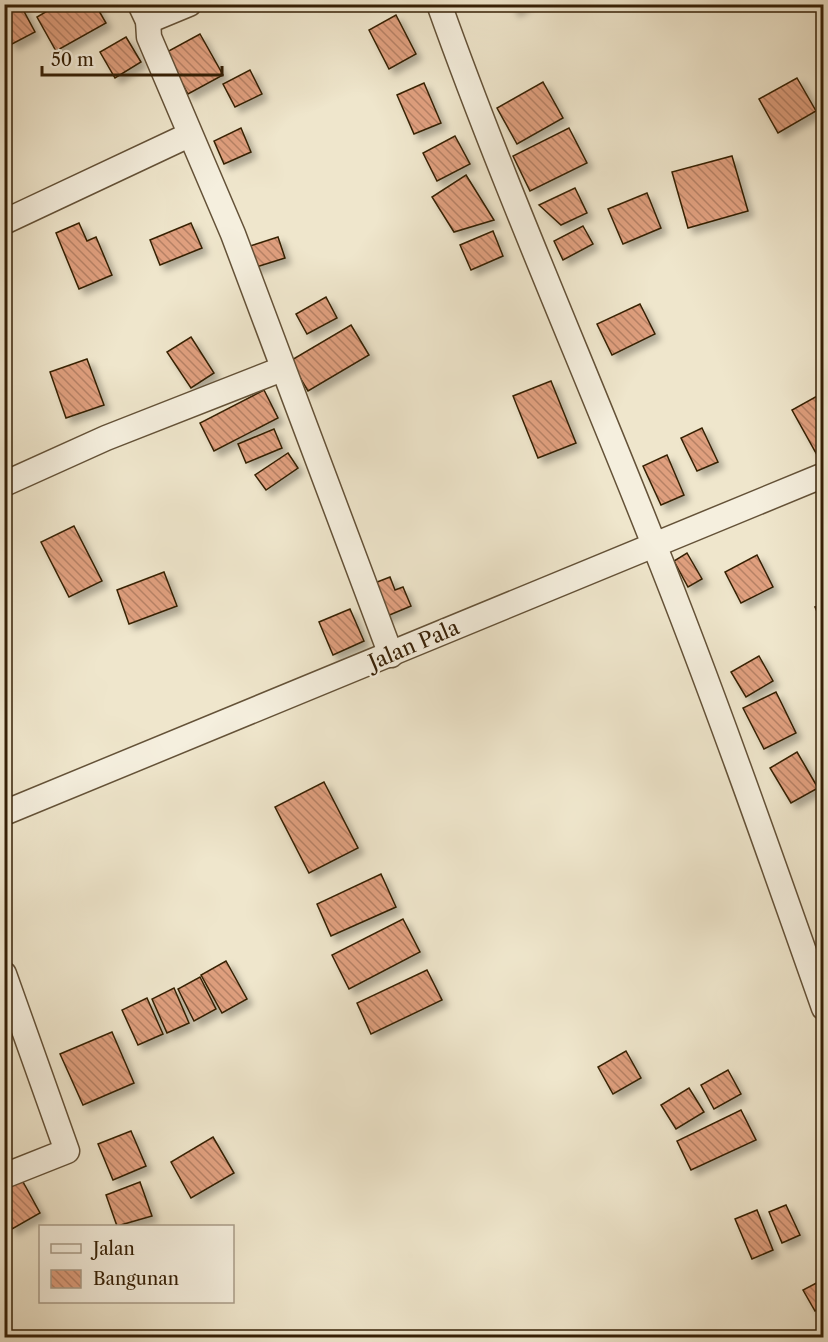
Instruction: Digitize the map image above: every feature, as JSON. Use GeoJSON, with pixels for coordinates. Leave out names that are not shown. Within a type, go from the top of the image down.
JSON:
{"type":"FeatureCollection","features":[{"type":"Feature","properties":{"kind":"street"},"geometry":{"type":"LineString","coordinates":[[189,4],[144,13],[149,37],[233,234],[391,655]]}},
{"type":"Feature","properties":{"kind":"street"},"geometry":{"type":"LineString","coordinates":[[439,4],[471,94],[654,544],[824,1008]]}},
{"type":"Feature","properties":{"kind":"street"},"geometry":{"type":"LineString","coordinates":[[4,222],[189,135]]}},
{"type":"Feature","properties":{"kind":"street"},"geometry":{"type":"LineString","coordinates":[[4,483],[106,438],[282,369]]}},
{"type":"Feature","properties":{"kind":"street","name":"Jalan Pala"},"geometry":{"type":"LineString","coordinates":[[4,813],[824,475]]}},
{"type":"Feature","properties":{"kind":"street"},"geometry":{"type":"LineString","coordinates":[[4,974],[67,1151],[4,1176]]}},
{"type":"Feature","properties":{"kind":"building"},"geometry":{"type":"Polygon","coordinates":[[[4,4],[20,4],[35,32],[12,44],[4,31],[4,4]]]}},
{"type":"Feature","properties":{"kind":"building"},"geometry":{"type":"Polygon","coordinates":[[[59,4],[95,4],[106,23],[56,51],[37,17],[59,4]]]}},
{"type":"Feature","properties":{"kind":"building"},"geometry":{"type":"Polygon","coordinates":[[[510,4],[526,4],[514,11],[510,4]]]}},
{"type":"Feature","properties":{"kind":"building"},"geometry":{"type":"Polygon","coordinates":[[[396,15],[416,54],[389,69],[369,30],[396,15]]]}},
{"type":"Feature","properties":{"kind":"building"},"geometry":{"type":"Polygon","coordinates":[[[200,34],[223,75],[188,94],[165,53],[200,34]]]}},
{"type":"Feature","properties":{"kind":"building"},"geometry":{"type":"Polygon","coordinates":[[[126,37],[141,62],[115,78],[100,52],[126,37]]]}},
{"type":"Feature","properties":{"kind":"building"},"geometry":{"type":"Polygon","coordinates":[[[250,70],[262,94],[235,107],[223,84],[250,70]]]}},
{"type":"Feature","properties":{"kind":"building"},"geometry":{"type":"Polygon","coordinates":[[[797,78],[816,111],[778,133],[759,99],[797,78]]]}},
{"type":"Feature","properties":{"kind":"building"},"geometry":{"type":"Polygon","coordinates":[[[543,82],[563,118],[517,144],[497,108],[543,82]]]}},
{"type":"Feature","properties":{"kind":"building"},"geometry":{"type":"Polygon","coordinates":[[[424,83],[441,123],[414,134],[397,95],[424,83]]]}},
{"type":"Feature","properties":{"kind":"building"},"geometry":{"type":"Polygon","coordinates":[[[241,128],[251,152],[224,164],[214,141],[241,128]]]}},
{"type":"Feature","properties":{"kind":"building"},"geometry":{"type":"Polygon","coordinates":[[[569,128],[587,163],[530,191],[513,156],[569,128]]]}},
{"type":"Feature","properties":{"kind":"building"},"geometry":{"type":"Polygon","coordinates":[[[455,136],[470,164],[437,181],[423,153],[455,136]]]}},
{"type":"Feature","properties":{"kind":"building"},"geometry":{"type":"Polygon","coordinates":[[[732,156],[748,211],[688,228],[672,172],[732,156]]]}},
{"type":"Feature","properties":{"kind":"building"},"geometry":{"type":"Polygon","coordinates":[[[466,175],[494,220],[454,232],[432,197],[466,175]]]}},
{"type":"Feature","properties":{"kind":"building"},"geometry":{"type":"Polygon","coordinates":[[[575,188],[587,213],[561,225],[539,205],[575,188]]]}},
{"type":"Feature","properties":{"kind":"building"},"geometry":{"type":"Polygon","coordinates":[[[647,193],[661,228],[623,244],[608,209],[647,193]]]}},
{"type":"Feature","properties":{"kind":"building"},"geometry":{"type":"Polygon","coordinates":[[[79,223],[87,241],[96,237],[112,275],[79,289],[56,233],[79,223]]]}},
{"type":"Feature","properties":{"kind":"building"},"geometry":{"type":"Polygon","coordinates":[[[191,223],[202,248],[160,265],[150,240],[191,223]]]}},
{"type":"Feature","properties":{"kind":"building"},"geometry":{"type":"Polygon","coordinates":[[[583,226],[593,244],[563,260],[554,241],[583,226]]]}},
{"type":"Feature","properties":{"kind":"building"},"geometry":{"type":"Polygon","coordinates":[[[493,231],[503,256],[471,270],[460,245],[493,231]]]}},
{"type":"Feature","properties":{"kind":"building"},"geometry":{"type":"Polygon","coordinates":[[[278,237],[285,258],[253,268],[247,247],[278,237]]]}},
{"type":"Feature","properties":{"kind":"building"},"geometry":{"type":"Polygon","coordinates":[[[326,297],[337,318],[307,334],[296,314],[326,297]]]}},
{"type":"Feature","properties":{"kind":"building"},"geometry":{"type":"Polygon","coordinates":[[[640,304],[655,334],[612,355],[597,324],[640,304]]]}},
{"type":"Feature","properties":{"kind":"building"},"geometry":{"type":"Polygon","coordinates":[[[351,325],[369,355],[308,391],[290,361],[351,325]]]}},
{"type":"Feature","properties":{"kind":"building"},"geometry":{"type":"Polygon","coordinates":[[[191,337],[214,373],[191,388],[167,352],[191,337]]]}},
{"type":"Feature","properties":{"kind":"building"},"geometry":{"type":"Polygon","coordinates":[[[87,359],[104,405],[66,418],[50,372],[87,359]]]}},
{"type":"Feature","properties":{"kind":"building"},"geometry":{"type":"Polygon","coordinates":[[[551,381],[576,443],[538,458],[513,396],[551,381]]]}},
{"type":"Feature","properties":{"kind":"building"},"geometry":{"type":"Polygon","coordinates":[[[264,390],[278,418],[214,451],[200,423],[264,390]]]}},
{"type":"Feature","properties":{"kind":"building"},"geometry":{"type":"Polygon","coordinates":[[[819,395],[824,404],[824,461],[821,462],[792,410],[819,395]]]}},
{"type":"Feature","properties":{"kind":"building"},"geometry":{"type":"Polygon","coordinates":[[[702,428],[718,462],[697,471],[681,438],[702,428]]]}},
{"type":"Feature","properties":{"kind":"building"},"geometry":{"type":"Polygon","coordinates":[[[274,429],[282,448],[246,463],[238,444],[274,429]]]}},
{"type":"Feature","properties":{"kind":"building"},"geometry":{"type":"Polygon","coordinates":[[[288,453],[298,468],[266,490],[255,475],[288,453]]]}},
{"type":"Feature","properties":{"kind":"building"},"geometry":{"type":"Polygon","coordinates":[[[667,455],[684,495],[661,505],[643,466],[667,455]]]}},
{"type":"Feature","properties":{"kind":"building"},"geometry":{"type":"Polygon","coordinates":[[[74,526],[102,581],[69,597],[41,542],[74,526]]]}},
{"type":"Feature","properties":{"kind":"building"},"geometry":{"type":"Polygon","coordinates":[[[687,553],[702,579],[688,587],[674,561],[687,553]]]}},
{"type":"Feature","properties":{"kind":"building"},"geometry":{"type":"Polygon","coordinates":[[[757,555],[773,587],[741,603],[725,572],[757,555]]]}},
{"type":"Feature","properties":{"kind":"building"},"geometry":{"type":"Polygon","coordinates":[[[164,572],[177,606],[129,624],[117,590],[164,572]]]}},
{"type":"Feature","properties":{"kind":"building"},"geometry":{"type":"Polygon","coordinates":[[[390,577],[395,590],[403,587],[411,606],[380,619],[367,586],[390,577]]]}},
{"type":"Feature","properties":{"kind":"building"},"geometry":{"type":"Polygon","coordinates":[[[824,604],[824,628],[815,607],[824,604]]]}},
{"type":"Feature","properties":{"kind":"building"},"geometry":{"type":"Polygon","coordinates":[[[350,609],[364,641],[333,655],[319,622],[350,609]]]}},
{"type":"Feature","properties":{"kind":"building"},"geometry":{"type":"Polygon","coordinates":[[[759,656],[773,681],[746,697],[731,672],[759,656]]]}},
{"type":"Feature","properties":{"kind":"building"},"geometry":{"type":"Polygon","coordinates":[[[776,692],[796,733],[764,749],[743,708],[776,692]]]}},
{"type":"Feature","properties":{"kind":"building"},"geometry":{"type":"Polygon","coordinates":[[[797,752],[818,788],[791,803],[770,768],[797,752]]]}},
{"type":"Feature","properties":{"kind":"building"},"geometry":{"type":"Polygon","coordinates":[[[324,782],[358,848],[309,873],[275,807],[324,782]]]}},
{"type":"Feature","properties":{"kind":"building"},"geometry":{"type":"Polygon","coordinates":[[[381,874],[396,907],[331,936],[317,904],[381,874]]]}},
{"type":"Feature","properties":{"kind":"building"},"geometry":{"type":"Polygon","coordinates":[[[403,919],[420,952],[349,989],[332,955],[403,919]]]}},
{"type":"Feature","properties":{"kind":"building"},"geometry":{"type":"Polygon","coordinates":[[[226,961],[247,999],[222,1013],[201,975],[226,961]]]}},
{"type":"Feature","properties":{"kind":"building"},"geometry":{"type":"Polygon","coordinates":[[[427,970],[442,1000],[371,1034],[357,1003],[427,970]]]}},
{"type":"Feature","properties":{"kind":"building"},"geometry":{"type":"Polygon","coordinates":[[[200,977],[216,1009],[194,1021],[178,989],[200,977]]]}},
{"type":"Feature","properties":{"kind":"building"},"geometry":{"type":"Polygon","coordinates":[[[174,988],[189,1023],[167,1033],[152,999],[174,988]]]}},
{"type":"Feature","properties":{"kind":"building"},"geometry":{"type":"Polygon","coordinates":[[[147,998],[163,1034],[138,1045],[122,1010],[147,998]]]}},
{"type":"Feature","properties":{"kind":"building"},"geometry":{"type":"Polygon","coordinates":[[[112,1032],[134,1083],[83,1105],[60,1054],[112,1032]]]}},
{"type":"Feature","properties":{"kind":"building"},"geometry":{"type":"Polygon","coordinates":[[[626,1051],[641,1078],[613,1094],[598,1067],[626,1051]]]}},
{"type":"Feature","properties":{"kind":"building"},"geometry":{"type":"Polygon","coordinates":[[[728,1070],[741,1094],[714,1109],[701,1085],[728,1070]]]}},
{"type":"Feature","properties":{"kind":"building"},"geometry":{"type":"Polygon","coordinates":[[[689,1088],[704,1112],[676,1129],[661,1105],[689,1088]]]}},
{"type":"Feature","properties":{"kind":"building"},"geometry":{"type":"Polygon","coordinates":[[[741,1110],[756,1140],[691,1170],[677,1141],[741,1110]]]}},
{"type":"Feature","properties":{"kind":"building"},"geometry":{"type":"Polygon","coordinates":[[[131,1131],[146,1166],[113,1180],[98,1144],[131,1131]]]}},
{"type":"Feature","properties":{"kind":"building"},"geometry":{"type":"Polygon","coordinates":[[[213,1137],[234,1173],[191,1198],[171,1162],[213,1137]]]}},
{"type":"Feature","properties":{"kind":"building"},"geometry":{"type":"Polygon","coordinates":[[[22,1180],[40,1213],[12,1229],[4,1215],[4,1190],[22,1180]]]}},
{"type":"Feature","properties":{"kind":"building"},"geometry":{"type":"Polygon","coordinates":[[[140,1182],[152,1216],[117,1225],[106,1195],[140,1182]]]}},
{"type":"Feature","properties":{"kind":"building"},"geometry":{"type":"Polygon","coordinates":[[[786,1205],[800,1235],[782,1243],[769,1212],[786,1205]]]}},
{"type":"Feature","properties":{"kind":"building"},"geometry":{"type":"Polygon","coordinates":[[[757,1210],[773,1250],[752,1259],[735,1219],[757,1210]]]}},
{"type":"Feature","properties":{"kind":"building"},"geometry":{"type":"Polygon","coordinates":[[[824,1279],[824,1306],[815,1311],[803,1290],[824,1279]]]}}]}
